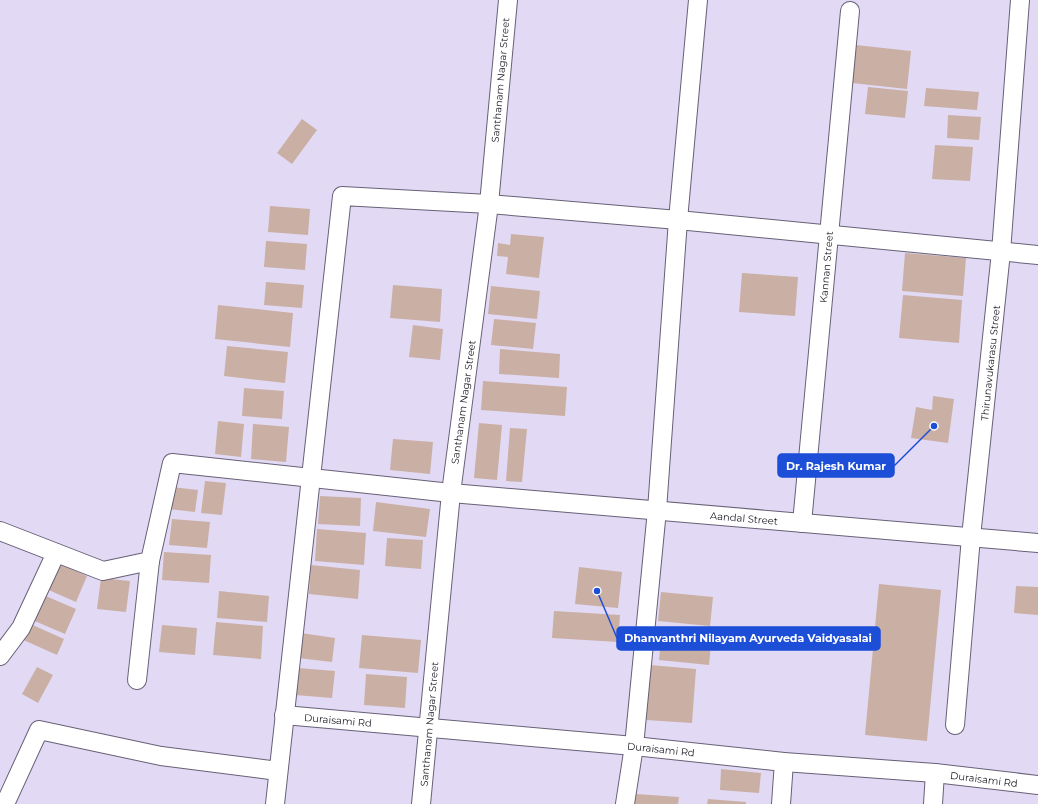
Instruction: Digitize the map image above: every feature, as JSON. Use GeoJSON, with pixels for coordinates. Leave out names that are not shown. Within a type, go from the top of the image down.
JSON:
{"type":"FeatureCollection","features":[{"type":"Feature","properties":{"kind":"street","name":"Santhanam Nagar Street"},"geometry":{"type":"LineString","coordinates":[[421,804],[451,493],[489,204],[508,0]]}},
{"type":"Feature","properties":{"kind":"street"},"geometry":{"type":"LineString","coordinates":[[625,804],[634,746],[657,510],[678,220],[698,0]]}},
{"type":"Feature","properties":{"kind":"street","name":"Thirunavukarasu Street"},"geometry":{"type":"LineString","coordinates":[[955,725],[971,537],[1001,252],[1020,0]]}},
{"type":"Feature","properties":{"kind":"street","name":"Kannan Street"},"geometry":{"type":"LineString","coordinates":[[802,523],[850,11]]}},
{"type":"Feature","properties":{"kind":"street"},"geometry":{"type":"LineString","coordinates":[[275,804],[342,196],[489,204],[678,220],[1038,255]]}},
{"type":"Feature","properties":{"kind":"street","name":"Aandal Street"},"geometry":{"type":"LineString","coordinates":[[150,561],[172,463],[451,493],[1038,543]]}},
{"type":"Feature","properties":{"kind":"street"},"geometry":{"type":"LineString","coordinates":[[0,531],[103,571],[150,561],[137,680]]}},
{"type":"Feature","properties":{"kind":"street"},"geometry":{"type":"LineString","coordinates":[[0,656],[21,628],[56,553]]}},
{"type":"Feature","properties":{"kind":"street","name":"Duraisami Rd"},"geometry":{"type":"LineString","coordinates":[[284,715],[634,746],[784,762],[935,773],[1038,785]]}},
{"type":"Feature","properties":{"kind":"street"},"geometry":{"type":"LineString","coordinates":[[5,804],[39,730],[161,756],[278,771]]}},
{"type":"Feature","properties":{"kind":"street"},"geometry":{"type":"LineString","coordinates":[[781,804],[784,762]]}},
{"type":"Feature","properties":{"kind":"street"},"geometry":{"type":"LineString","coordinates":[[932,804],[935,773]]}},
{"type":"Feature","properties":{"kind":"building"},"geometry":{"type":"Polygon","coordinates":[[[856,45],[911,51],[907,89],[852,83],[856,45]]]}},
{"type":"Feature","properties":{"kind":"building"},"geometry":{"type":"Polygon","coordinates":[[[868,87],[908,91],[905,118],[865,114],[868,87]]]}},
{"type":"Feature","properties":{"kind":"building"},"geometry":{"type":"Polygon","coordinates":[[[926,88],[979,92],[977,110],[924,106],[926,88]]]}},
{"type":"Feature","properties":{"kind":"building"},"geometry":{"type":"Polygon","coordinates":[[[948,115],[981,117],[979,140],[947,138],[948,115]]]}},
{"type":"Feature","properties":{"kind":"building"},"geometry":{"type":"Polygon","coordinates":[[[302,119],[317,130],[292,164],[277,153],[302,119]]]}},
{"type":"Feature","properties":{"kind":"building"},"geometry":{"type":"Polygon","coordinates":[[[935,145],[973,147],[970,181],[932,179],[935,145]]]}},
{"type":"Feature","properties":{"kind":"building"},"geometry":{"type":"Polygon","coordinates":[[[270,206],[310,209],[308,235],[268,232],[270,206]]]}},
{"type":"Feature","properties":{"kind":"building"},"geometry":{"type":"Polygon","coordinates":[[[511,234],[544,237],[539,278],[506,274],[508,257],[497,256],[498,243],[510,245],[511,234]]]}},
{"type":"Feature","properties":{"kind":"building"},"geometry":{"type":"Polygon","coordinates":[[[266,241],[307,244],[305,270],[264,267],[266,241]]]}},
{"type":"Feature","properties":{"kind":"building"},"geometry":{"type":"Polygon","coordinates":[[[905,253],[966,258],[963,296],[902,291],[905,253]]]}},
{"type":"Feature","properties":{"kind":"building"},"geometry":{"type":"Polygon","coordinates":[[[742,273],[798,277],[795,316],[739,312],[742,273]]]}},
{"type":"Feature","properties":{"kind":"building"},"geometry":{"type":"Polygon","coordinates":[[[266,282],[304,285],[302,308],[264,305],[266,282]]]}},
{"type":"Feature","properties":{"kind":"building"},"geometry":{"type":"Polygon","coordinates":[[[393,285],[442,289],[440,322],[390,318],[393,285]]]}},
{"type":"Feature","properties":{"kind":"building"},"geometry":{"type":"Polygon","coordinates":[[[491,286],[540,291],[537,319],[488,314],[491,286]]]}},
{"type":"Feature","properties":{"kind":"building"},"geometry":{"type":"Polygon","coordinates":[[[903,295],[962,300],[959,343],[899,338],[903,295]]]}},
{"type":"Feature","properties":{"kind":"building"},"geometry":{"type":"Polygon","coordinates":[[[218,305],[293,313],[290,347],[215,339],[218,305]]]}},
{"type":"Feature","properties":{"kind":"building"},"geometry":{"type":"Polygon","coordinates":[[[494,319],[536,323],[533,349],[491,345],[494,319]]]}},
{"type":"Feature","properties":{"kind":"building"},"geometry":{"type":"Polygon","coordinates":[[[413,325],[443,329],[440,360],[409,357],[413,325]]]}},
{"type":"Feature","properties":{"kind":"building"},"geometry":{"type":"Polygon","coordinates":[[[227,346],[288,352],[285,383],[224,376],[227,346]]]}},
{"type":"Feature","properties":{"kind":"building"},"geometry":{"type":"Polygon","coordinates":[[[500,349],[560,354],[559,378],[499,374],[500,349]]]}},
{"type":"Feature","properties":{"kind":"building"},"geometry":{"type":"Polygon","coordinates":[[[483,381],[567,387],[565,416],[481,410],[483,381]]]}},
{"type":"Feature","properties":{"kind":"building"},"geometry":{"type":"Polygon","coordinates":[[[244,388],[284,391],[282,419],[242,416],[244,388]]]}},
{"type":"Feature","properties":{"kind":"building"},"geometry":{"type":"Polygon","coordinates":[[[933,396],[954,399],[948,443],[911,438],[916,407],[932,410],[933,396]]]}},
{"type":"Feature","properties":{"kind":"building"},"geometry":{"type":"Polygon","coordinates":[[[218,421],[244,424],[241,457],[215,454],[218,421]]]}},
{"type":"Feature","properties":{"kind":"building"},"geometry":{"type":"Polygon","coordinates":[[[479,423],[502,425],[497,480],[474,478],[479,423]]]}},
{"type":"Feature","properties":{"kind":"building"},"geometry":{"type":"Polygon","coordinates":[[[253,424],[289,427],[286,462],[251,459],[253,424]]]}},
{"type":"Feature","properties":{"kind":"building"},"geometry":{"type":"Polygon","coordinates":[[[510,428],[527,429],[522,482],[506,481],[510,428]]]}},
{"type":"Feature","properties":{"kind":"building"},"geometry":{"type":"Polygon","coordinates":[[[393,439],[433,442],[430,474],[390,470],[393,439]]]}},
{"type":"Feature","properties":{"kind":"building"},"geometry":{"type":"Polygon","coordinates":[[[205,481],[226,483],[222,515],[201,513],[205,481]]]}},
{"type":"Feature","properties":{"kind":"building"},"geometry":{"type":"Polygon","coordinates":[[[172,487],[198,490],[195,512],[169,509],[172,487]]]}},
{"type":"Feature","properties":{"kind":"building"},"geometry":{"type":"Polygon","coordinates":[[[320,496],[361,498],[360,526],[318,524],[320,496]]]}},
{"type":"Feature","properties":{"kind":"building"},"geometry":{"type":"Polygon","coordinates":[[[376,502],[430,509],[426,537],[373,531],[376,502]]]}},
{"type":"Feature","properties":{"kind":"building"},"geometry":{"type":"Polygon","coordinates":[[[172,519],[210,522],[207,548],[169,545],[172,519]]]}},
{"type":"Feature","properties":{"kind":"building"},"geometry":{"type":"Polygon","coordinates":[[[317,529],[366,533],[364,565],[315,561],[317,529]]]}},
{"type":"Feature","properties":{"kind":"building"},"geometry":{"type":"Polygon","coordinates":[[[387,538],[423,540],[421,569],[385,566],[387,538]]]}},
{"type":"Feature","properties":{"kind":"building"},"geometry":{"type":"Polygon","coordinates":[[[164,552],[211,555],[209,583],[162,580],[164,552]]]}},
{"type":"Feature","properties":{"kind":"building"},"geometry":{"type":"Polygon","coordinates":[[[55,562],[87,576],[76,602],[44,588],[55,562]]]}},
{"type":"Feature","properties":{"kind":"building"},"geometry":{"type":"Polygon","coordinates":[[[311,565],[360,570],[358,599],[309,594],[311,565]]]}},
{"type":"Feature","properties":{"kind":"building"},"geometry":{"type":"Polygon","coordinates":[[[579,567],[622,572],[618,608],[575,604],[579,567]]]}},
{"type":"Feature","properties":{"kind":"building"},"geometry":{"type":"Polygon","coordinates":[[[101,578],[130,581],[126,612],[97,609],[101,578]]]}},
{"type":"Feature","properties":{"kind":"building"},"geometry":{"type":"Polygon","coordinates":[[[879,584],[941,590],[927,741],[865,735],[879,584]]]}},
{"type":"Feature","properties":{"kind":"building"},"geometry":{"type":"Polygon","coordinates":[[[1016,586],[1038,587],[1038,615],[1014,613],[1016,586]]]}},
{"type":"Feature","properties":{"kind":"building"},"geometry":{"type":"Polygon","coordinates":[[[219,591],[269,596],[267,622],[217,618],[219,591]]]}},
{"type":"Feature","properties":{"kind":"building"},"geometry":{"type":"Polygon","coordinates":[[[661,592],[713,597],[710,626],[658,621],[661,592]]]}},
{"type":"Feature","properties":{"kind":"building"},"geometry":{"type":"Polygon","coordinates":[[[41,594],[76,609],[65,634],[30,619],[41,594]]]}},
{"type":"Feature","properties":{"kind":"building"},"geometry":{"type":"Polygon","coordinates":[[[554,611],[620,615],[618,642],[552,638],[554,611]]]}},
{"type":"Feature","properties":{"kind":"building"},"geometry":{"type":"Polygon","coordinates":[[[26,622],[64,639],[57,655],[19,638],[26,622]]]}},
{"type":"Feature","properties":{"kind":"building"},"geometry":{"type":"Polygon","coordinates":[[[216,622],[263,626],[261,659],[213,655],[216,622]]]}},
{"type":"Feature","properties":{"kind":"building"},"geometry":{"type":"Polygon","coordinates":[[[162,625],[197,628],[195,655],[159,652],[162,625]]]}},
{"type":"Feature","properties":{"kind":"building"},"geometry":{"type":"Polygon","coordinates":[[[662,629],[712,633],[709,665],[659,660],[662,629]]]}},
{"type":"Feature","properties":{"kind":"building"},"geometry":{"type":"Polygon","coordinates":[[[301,633],[335,638],[332,662],[298,658],[301,633]]]}},
{"type":"Feature","properties":{"kind":"building"},"geometry":{"type":"Polygon","coordinates":[[[362,635],[421,640],[418,673],[359,668],[362,635]]]}},
{"type":"Feature","properties":{"kind":"building"},"geometry":{"type":"Polygon","coordinates":[[[650,665],[696,669],[692,723],[646,720],[650,665]]]}},
{"type":"Feature","properties":{"kind":"building"},"geometry":{"type":"Polygon","coordinates":[[[37,667],[53,675],[38,703],[22,694],[37,667]]]}},
{"type":"Feature","properties":{"kind":"building"},"geometry":{"type":"Polygon","coordinates":[[[298,668],[335,671],[332,698],[295,695],[298,668]]]}},
{"type":"Feature","properties":{"kind":"building"},"geometry":{"type":"Polygon","coordinates":[[[366,674],[407,677],[405,708],[364,705],[366,674]]]}},
{"type":"Feature","properties":{"kind":"building"},"geometry":{"type":"Polygon","coordinates":[[[721,769],[761,773],[759,793],[720,790],[721,769]]]}},
{"type":"Feature","properties":{"kind":"building"},"geometry":{"type":"Polygon","coordinates":[[[636,794],[679,797],[678,804],[635,804],[636,794]]]}},
{"type":"Feature","properties":{"kind":"building"},"geometry":{"type":"Polygon","coordinates":[[[708,799],[746,802],[746,804],[707,804],[708,799]]]}},
{"type":"Feature","properties":{"kind":"place","name":"Dr. Rajesh Kumar"},"geometry":{"type":"Point","coordinates":[934,426]}},
{"type":"Feature","properties":{"kind":"place","name":"Dhanvanthri Nilayam Ayurveda Vaidyasalai"},"geometry":{"type":"Point","coordinates":[597,591]}}]}
